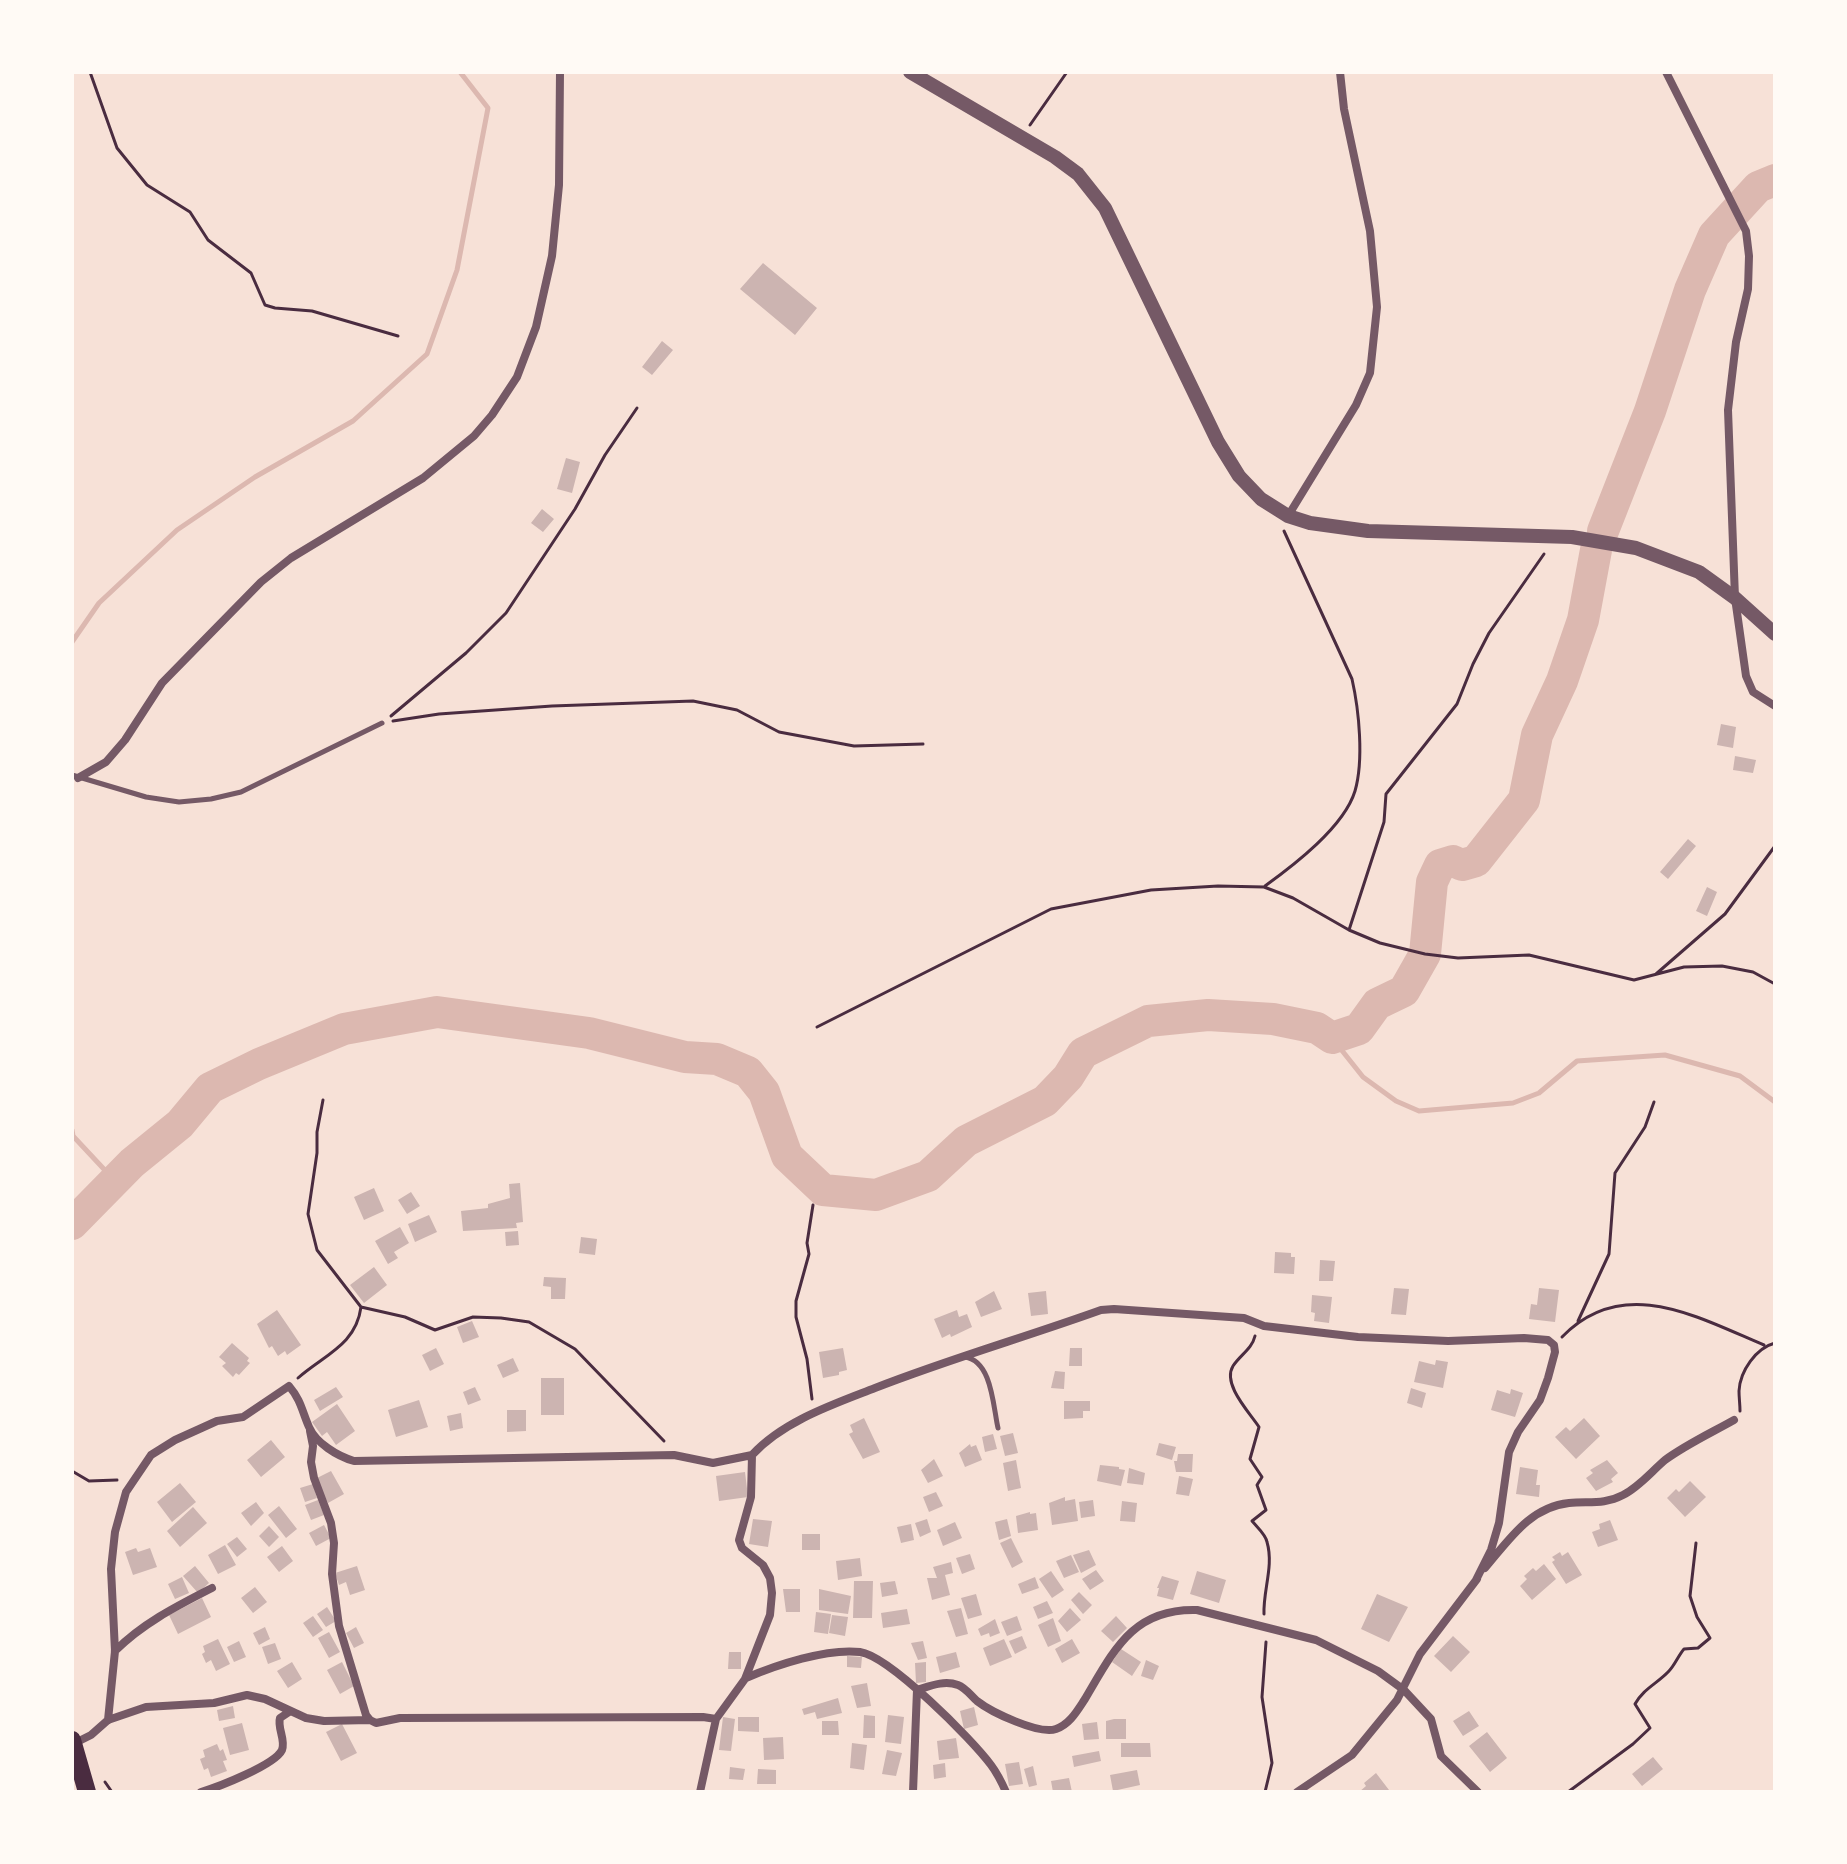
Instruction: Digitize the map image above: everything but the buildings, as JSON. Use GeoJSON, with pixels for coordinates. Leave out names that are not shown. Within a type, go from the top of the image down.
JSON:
{"type":"FeatureCollection","features":[{"type":"Feature","properties":{"kind":"highway"},"geometry":{"type":"LineString","coordinates":[[73,1741],[75,1763],[87,1792]]}},
{"type":"Feature","properties":{"kind":"street"},"geometry":{"type":"LineString","coordinates":[[75,777],[106,762],[125,740],[162,683],[261,582],[291,558],[423,478],[474,436],[492,415],[517,377],[536,327],[552,256],[559,185],[560,72]]}},
{"type":"Feature","properties":{"kind":"street"},"geometry":{"type":"LineString","coordinates":[[910,72],[1078,174],[1105,208],[1218,442],[1239,476],[1261,499],[1288,516],[1310,523],[1368,531],[1572,537],[1636,548],[1699,572],[1735,598],[1775,634]]}},
{"type":"Feature","properties":{"kind":"street"},"geometry":{"type":"LineString","coordinates":[[1288,516],[1356,405],[1370,373],[1377,307],[1370,231],[1344,109],[1340,72]]}},
{"type":"Feature","properties":{"kind":"street"},"geometry":{"type":"LineString","coordinates":[[1666,72],[1746,231],[1748,289],[1736,342],[1728,410],[1735,598],[1746,676],[1753,692],[1775,706]]}},
{"type":"Feature","properties":{"kind":"street"},"geometry":{"type":"LineString","coordinates":[[309,1429],[328,1449],[354,1461],[674,1455],[713,1463],[752,1455],[764,1442],[842,1401],[1101,1310],[1232,1317],[1257,1324],[1358,1337],[1448,1341],[1548,1340],[1554,1345],[1555,1352],[1540,1400],[1518,1432],[1509,1452],[1499,1523],[1491,1550],[1476,1580]]}},
{"type":"Feature","properties":{"kind":"street"},"geometry":{"type":"LineString","coordinates":[[108,1720],[115,1651],[112,1557],[126,1492],[151,1455],[217,1421],[243,1417],[289,1386],[299,1398],[309,1429],[314,1478],[331,1523],[334,1543],[332,1574],[339,1626],[348,1661],[370,1720],[376,1723],[416,1718],[716,1719]]}},
{"type":"Feature","properties":{"kind":"street"},"geometry":{"type":"LineString","coordinates":[[1297,1792],[1352,1755],[1404,1690],[1420,1654],[1521,1526],[1552,1505],[1595,1504],[1613,1500],[1627,1493],[1667,1459],[1709,1431],[1734,1420]]}},
{"type":"Feature","properties":{"kind":"street"},"geometry":{"type":"LineString","coordinates":[[700,1792],[716,1719],[745,1679],[770,1615],[770,1578],[763,1565],[742,1548],[739,1540],[751,1497],[752,1455]]}},
{"type":"Feature","properties":{"kind":"street"},"geometry":{"type":"LineString","coordinates":[[115,1651],[132,1634],[212,1588]]}},
{"type":"Feature","properties":{"kind":"street"},"geometry":{"type":"LineString","coordinates":[[917,1690],[937,1683],[958,1685],[985,1706],[1041,1731],[1052,1731],[1065,1725],[1078,1711],[1120,1643],[1138,1625],[1157,1614],[1197,1610],[1316,1640],[1378,1671],[1404,1690],[1431,1719],[1441,1756],[1478,1792]]}},
{"type":"Feature","properties":{"kind":"street"},"geometry":{"type":"LineString","coordinates":[[745,1679],[789,1663],[841,1652],[863,1652],[888,1666],[959,1730],[992,1766],[1006,1792]]}},
{"type":"Feature","properties":{"kind":"street"},"geometry":{"type":"LineString","coordinates":[[913,1792],[917,1690]]}},
{"type":"Feature","properties":{"kind":"street"},"geometry":{"type":"LineString","coordinates":[[73,1741],[91,1735],[108,1720],[146,1707],[214,1703],[247,1695],[265,1699],[289,1712],[324,1721],[370,1720]]}},
{"type":"Feature","properties":{"kind":"street"},"geometry":{"type":"LineString","coordinates":[[201,1792],[268,1763],[281,1753],[283,1743],[278,1726],[280,1718],[289,1712]]}},
{"type":"Feature","properties":{"kind":"lane"},"geometry":{"type":"LineString","coordinates":[[75,777],[146,797],[179,802],[211,799],[241,792],[382,723]]}},
{"type":"Feature","properties":{"kind":"lane"},"geometry":{"type":"LineString","coordinates":[[964,1356],[973,1358],[984,1370],[998,1428]]}},
{"type":"Feature","properties":{"kind":"path"},"geometry":{"type":"LineString","coordinates":[[90,72],[117,148],[147,185],[190,212],[208,240],[251,273],[265,305],[312,311],[398,336]]}},
{"type":"Feature","properties":{"kind":"path"},"geometry":{"type":"LineString","coordinates":[[1021,137],[1067,72]]}},
{"type":"Feature","properties":{"kind":"path"},"geometry":{"type":"LineString","coordinates":[[382,723],[466,653],[506,613],[637,408]]}},
{"type":"Feature","properties":{"kind":"path"},"geometry":{"type":"LineString","coordinates":[[1264,887],[1301,861],[1332,827],[1354,795],[1358,775],[1358,704],[1352,679],[1272,506]]}},
{"type":"Feature","properties":{"kind":"path"},"geometry":{"type":"LineString","coordinates":[[1349,930],[1384,822],[1386,794],[1457,704],[1489,633],[1556,538]]}},
{"type":"Feature","properties":{"kind":"path"},"geometry":{"type":"LineString","coordinates":[[382,723],[439,714],[552,706],[693,701],[737,710],[779,732],[854,746],[923,744]]}},
{"type":"Feature","properties":{"kind":"path"},"geometry":{"type":"LineString","coordinates":[[1652,977],[1725,914],[1775,846]]}},
{"type":"Feature","properties":{"kind":"path"},"geometry":{"type":"LineString","coordinates":[[817,1027],[1051,909],[1151,890],[1264,887],[1293,898],[1349,930],[1380,943],[1425,954],[1458,958],[1529,955],[1565,961],[1634,980],[1684,967],[1722,966],[1753,972],[1775,984]]}},
{"type":"Feature","properties":{"kind":"path"},"geometry":{"type":"LineString","coordinates":[[323,1100],[308,1214],[310,1229],[317,1250],[361,1307],[405,1317],[435,1330],[473,1317],[529,1322],[575,1349],[625,1399],[674,1455]]}},
{"type":"Feature","properties":{"kind":"path"},"geometry":{"type":"LineString","coordinates":[[1578,1321],[1609,1254],[1615,1173],[1645,1127],[1654,1102]]}},
{"type":"Feature","properties":{"kind":"path"},"geometry":{"type":"LineString","coordinates":[[813,1205],[807,1243],[809,1254],[796,1301],[796,1317],[810,1374],[813,1415]]}},
{"type":"Feature","properties":{"kind":"path"},"geometry":{"type":"LineString","coordinates":[[1554,1345],[1578,1321],[1601,1310],[1649,1303],[1682,1311],[1764,1345],[1775,1343]]}},
{"type":"Feature","properties":{"kind":"path"},"geometry":{"type":"LineString","coordinates":[[289,1386],[344,1344],[359,1323],[361,1307]]}},
{"type":"Feature","properties":{"kind":"path"},"geometry":{"type":"LineString","coordinates":[[1257,1324],[1254,1342],[1232,1367],[1230,1382],[1259,1427],[1250,1459],[1262,1477],[1257,1485],[1266,1510],[1252,1521],[1267,1539],[1269,1570],[1263,1599],[1266,1649],[1262,1697],[1272,1763],[1265,1792]]}},
{"type":"Feature","properties":{"kind":"path"},"geometry":{"type":"LineString","coordinates":[[1734,1420],[1739,1412],[1741,1380],[1747,1366],[1764,1345]]}},
{"type":"Feature","properties":{"kind":"path"},"geometry":{"type":"LineString","coordinates":[[72,1471],[89,1481],[133,1482]]}},
{"type":"Feature","properties":{"kind":"path"},"geometry":{"type":"LineString","coordinates":[[1568,1792],[1650,1728],[1635,1704],[1640,1695],[1672,1668],[1684,1649],[1698,1648],[1710,1638],[1697,1617],[1690,1596],[1696,1543]]}},
{"type":"Feature","properties":{"kind":"waterway"},"geometry":{"type":"LineString","coordinates":[[72,642],[99,603],[177,530],[255,477],[353,421],[427,354],[457,270],[488,108],[460,72]]}},
{"type":"Feature","properties":{"kind":"waterway"},"geometry":{"type":"LineString","coordinates":[[1603,531],[1650,411],[1690,290],[1714,235],[1758,187],[1775,180]]}},
{"type":"Feature","properties":{"kind":"waterway"},"geometry":{"type":"LineString","coordinates":[[72,1224],[132,1163],[180,1124],[210,1088],[344,1029],[437,1012],[589,1033],[685,1057],[717,1059],[748,1072],[764,1092],[787,1156],[823,1190],[876,1195],[928,1176],[966,1141],[1045,1101],[1068,1077],[1083,1053],[1148,1021],[1208,1015],[1273,1019],[1317,1028],[1332,1038],[1359,1029],[1377,1004],[1404,991],[1425,954],[1432,882],[1440,865],[1453,861],[1462,865],[1476,861],[1524,800],[1537,735],[1562,681],[1583,620],[1596,550]]}},
{"type":"Feature","properties":{"kind":"waterway"},"geometry":{"type":"LineString","coordinates":[[1332,1038],[1363,1077],[1396,1101],[1419,1111],[1513,1103],[1539,1093],[1577,1061],[1665,1055],[1740,1076],[1775,1102]]}},
{"type":"Feature","properties":{"kind":"waterway"},"geometry":{"type":"LineString","coordinates":[[72,1130],[73,1136],[115,1181]]}}]}
